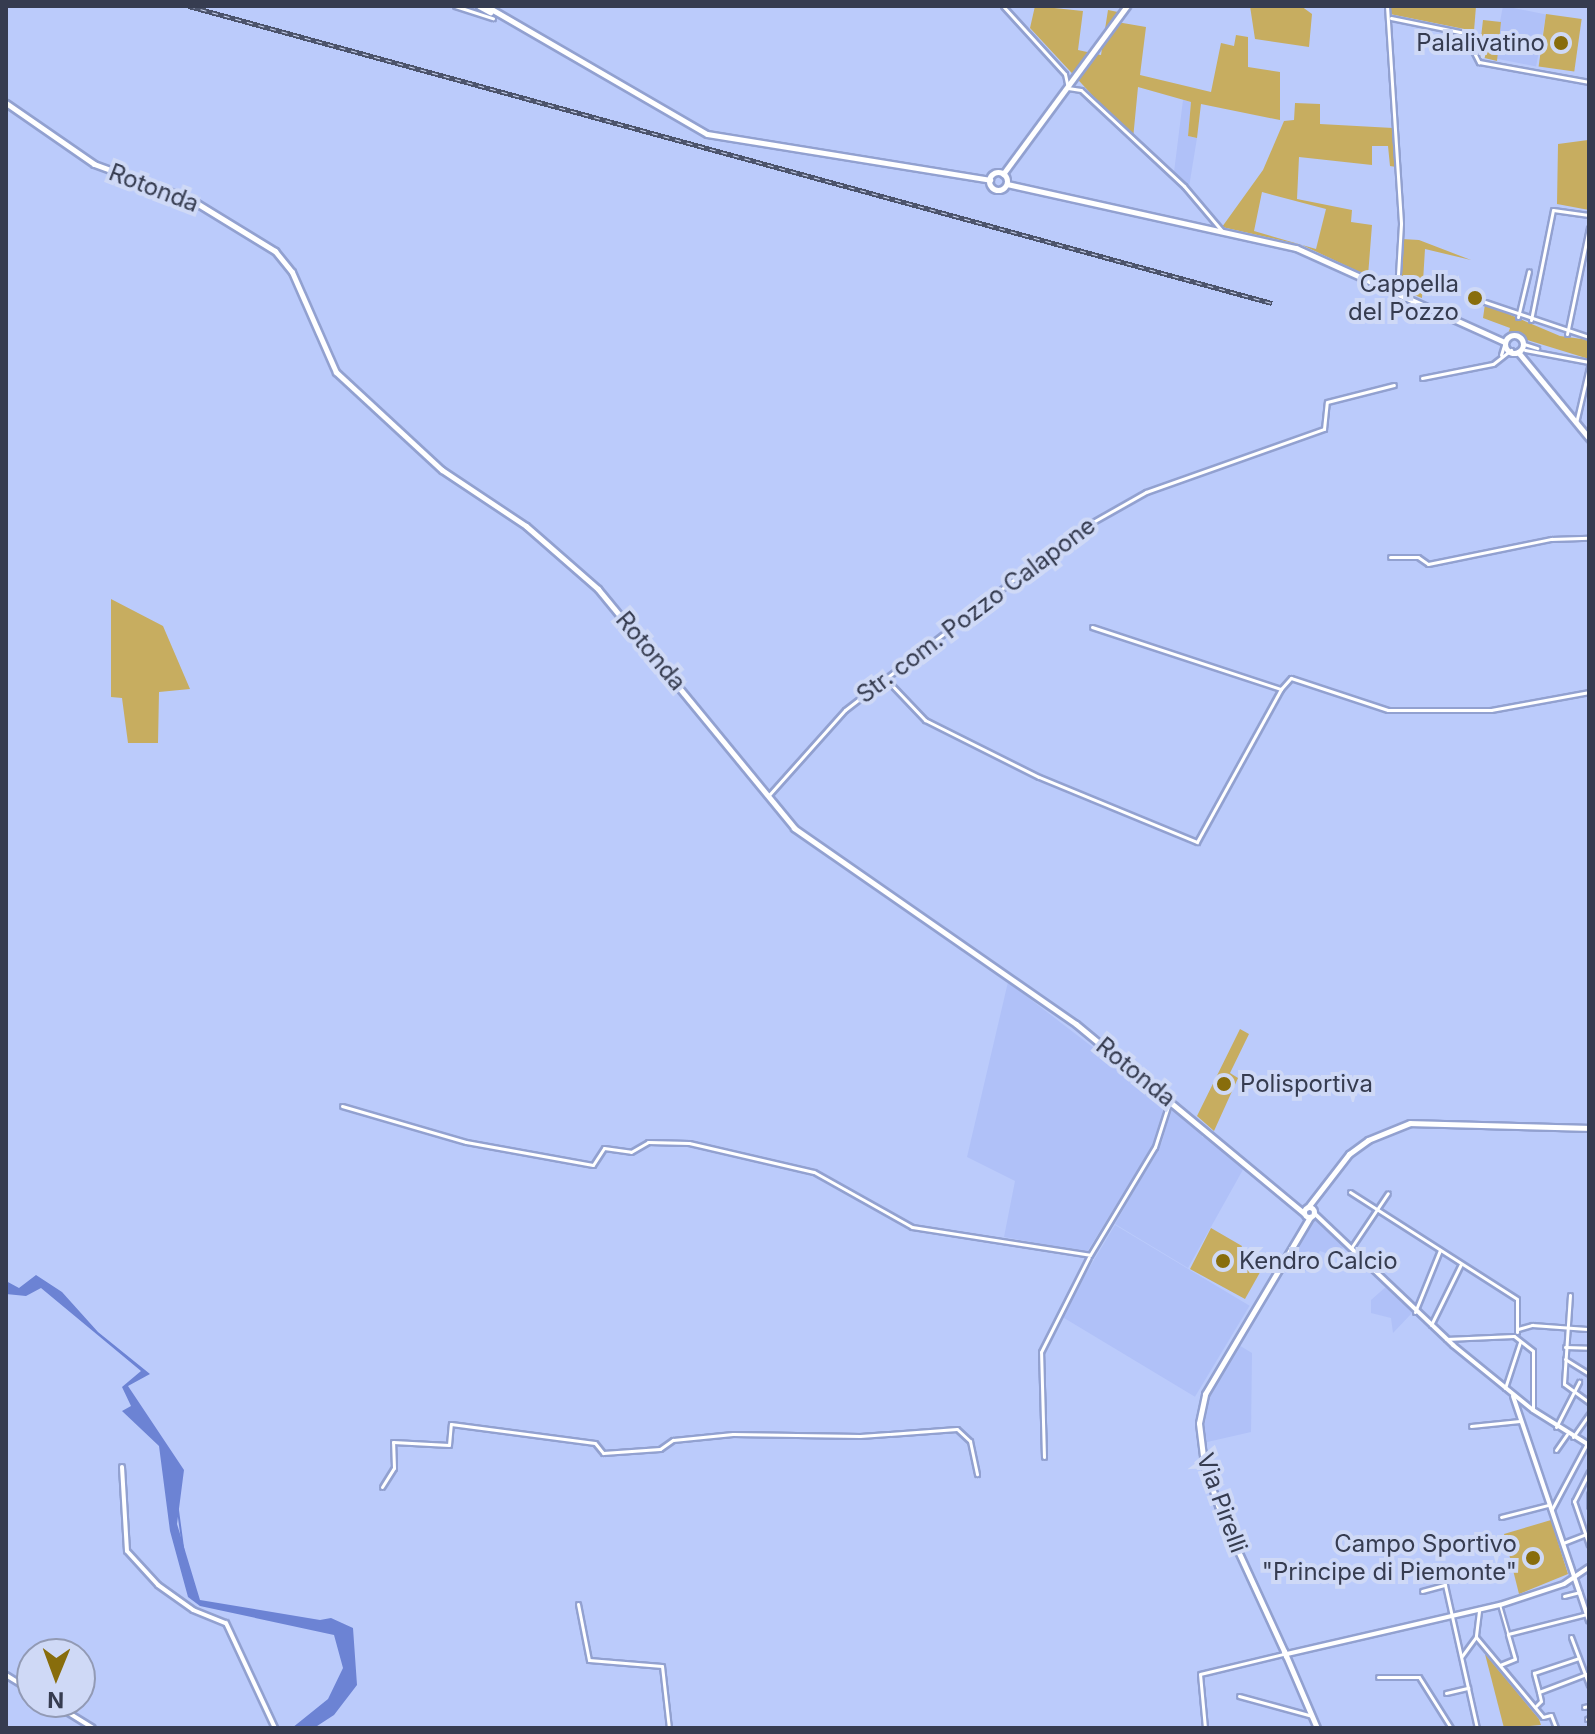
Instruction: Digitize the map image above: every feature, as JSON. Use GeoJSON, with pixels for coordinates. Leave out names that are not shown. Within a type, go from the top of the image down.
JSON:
{"type":"FeatureCollection","features":[{"type":"Feature","properties":{"kind":"main road"},"geometry":{"type":"LineString","coordinates":[[477,6],[509,21]]}},
{"type":"Feature","properties":{"kind":"main road"},"geometry":{"type":"LineString","coordinates":[[486,6],[707,134],[990,180],[1003,174],[1127,6]]}},
{"type":"Feature","properties":{"kind":"main road","name":"Rotonda"},"geometry":{"type":"LineString","coordinates":[[6,103],[94,164],[190,199],[275,251],[292,272],[336,372],[442,470],[526,526],[598,589],[794,828],[829,856],[1076,1024],[1309,1212]]}},
{"type":"Feature","properties":{"kind":"main road"},"geometry":{"type":"LineString","coordinates":[[1003,174],[1007,184]]}},
{"type":"Feature","properties":{"kind":"main road"},"geometry":{"type":"LineString","coordinates":[[990,180],[996,190],[1007,184],[1296,248],[1520,349],[1589,438]]}},
{"type":"Feature","properties":{"kind":"main road"},"geometry":{"type":"LineString","coordinates":[[1505,341],[1520,349]]}},
{"type":"Feature","properties":{"kind":"main road","name":"Via Pirelli"},"geometry":{"type":"LineString","coordinates":[[1317,1728],[1221,1514],[1204,1464],[1199,1423],[1205,1394],[1322,1190],[1359,1147],[1410,1123],[1589,1128]]}},
{"type":"Feature","properties":{"kind":"street"},"geometry":{"type":"LineString","coordinates":[[455,6],[494,16]]}},
{"type":"Feature","properties":{"kind":"street"},"geometry":{"type":"LineString","coordinates":[[1003,6],[1065,74],[1068,88],[1081,90],[1184,186],[1222,231]]}},
{"type":"Feature","properties":{"kind":"street"},"geometry":{"type":"LineString","coordinates":[[1387,6],[1391,18],[1401,224],[1397,292]]}},
{"type":"Feature","properties":{"kind":"street"},"geometry":{"type":"LineString","coordinates":[[1391,18],[1464,33],[1479,62],[1589,82]]}},
{"type":"Feature","properties":{"kind":"street"},"geometry":{"type":"LineString","coordinates":[[1065,74],[1078,74]]}},
{"type":"Feature","properties":{"kind":"street"},"geometry":{"type":"LineString","coordinates":[[1531,320],[1553,210],[1589,215]]}},
{"type":"Feature","properties":{"kind":"street"},"geometry":{"type":"LineString","coordinates":[[1567,334],[1589,228]]}},
{"type":"Feature","properties":{"kind":"street"},"geometry":{"type":"LineString","coordinates":[[1518,316],[1529,271]]}},
{"type":"Feature","properties":{"kind":"street"},"geometry":{"type":"LineString","coordinates":[[1485,302],[1567,334],[1589,337]]}},
{"type":"Feature","properties":{"kind":"street"},"geometry":{"type":"LineString","coordinates":[[1499,358],[1505,341]]}},
{"type":"Feature","properties":{"kind":"street"},"geometry":{"type":"LineString","coordinates":[[1422,378],[1499,358],[1520,349],[1548,352],[1589,365],[1576,423]]}},
{"type":"Feature","properties":{"kind":"street","name":"Str. com. Pozzo Calapone"},"geometry":{"type":"LineString","coordinates":[[768,795],[832,723],[1089,523],[1146,492],[1324,429],[1327,402],[1394,385]]}},
{"type":"Feature","properties":{"kind":"street"},"geometry":{"type":"LineString","coordinates":[[1390,557],[1418,557],[1428,564],[1551,539],[1589,538]]}},
{"type":"Feature","properties":{"kind":"street"},"geometry":{"type":"LineString","coordinates":[[1092,627],[1281,689]]}},
{"type":"Feature","properties":{"kind":"street"},"geometry":{"type":"LineString","coordinates":[[886,679],[925,720],[1039,777],[1197,842],[1281,689],[1291,678],[1388,710],[1491,710],[1589,692]]}},
{"type":"Feature","properties":{"kind":"street"},"geometry":{"type":"LineString","coordinates":[[1044,1457],[1041,1352],[1090,1255],[1155,1147],[1163,1111],[1172,1100]]}},
{"type":"Feature","properties":{"kind":"street"},"geometry":{"type":"LineString","coordinates":[[342,1106],[466,1142],[593,1165],[604,1148],[631,1152],[648,1142],[689,1143],[814,1172],[912,1227],[1090,1255]]}},
{"type":"Feature","properties":{"kind":"street"},"geometry":{"type":"LineString","coordinates":[[1350,1192],[1517,1299],[1515,1334],[1533,1351],[1533,1410]]}},
{"type":"Feature","properties":{"kind":"street"},"geometry":{"type":"LineString","coordinates":[[1351,1248],[1388,1193]]}},
{"type":"Feature","properties":{"kind":"street"},"geometry":{"type":"LineString","coordinates":[[1309,1212],[1446,1339],[1533,1410],[1588,1445],[1550,1512]]}},
{"type":"Feature","properties":{"kind":"street"},"geometry":{"type":"LineString","coordinates":[[1415,1312],[1440,1250]]}},
{"type":"Feature","properties":{"kind":"street"},"geometry":{"type":"LineString","coordinates":[[1431,1325],[1461,1264]]}},
{"type":"Feature","properties":{"kind":"street"},"geometry":{"type":"LineString","coordinates":[[1570,1295],[1564,1384],[1589,1402]]}},
{"type":"Feature","properties":{"kind":"street"},"geometry":{"type":"LineString","coordinates":[[1446,1339],[1515,1334],[1532,1325],[1587,1329]]}},
{"type":"Feature","properties":{"kind":"street"},"geometry":{"type":"LineString","coordinates":[[1505,1388],[1520,1342]]}},
{"type":"Feature","properties":{"kind":"street"},"geometry":{"type":"LineString","coordinates":[[1565,1347],[1589,1348]]}},
{"type":"Feature","properties":{"kind":"street"},"geometry":{"type":"LineString","coordinates":[[1564,1358],[1589,1374]]}},
{"type":"Feature","properties":{"kind":"street"},"geometry":{"type":"LineString","coordinates":[[1556,1427],[1579,1382]]}},
{"type":"Feature","properties":{"kind":"street"},"geometry":{"type":"LineString","coordinates":[[1512,1394],[1561,1544],[1586,1601],[1589,1621]]}},
{"type":"Feature","properties":{"kind":"street"},"geometry":{"type":"LineString","coordinates":[[1573,1437],[1589,1414]]}},
{"type":"Feature","properties":{"kind":"street"},"geometry":{"type":"LineString","coordinates":[[1471,1426],[1520,1421]]}},
{"type":"Feature","properties":{"kind":"street"},"geometry":{"type":"LineString","coordinates":[[382,1487],[394,1468],[393,1442],[449,1445],[451,1424],[595,1443],[603,1453],[660,1449],[673,1440],[733,1434],[860,1436],[957,1429],[970,1441],[977,1474]]}},
{"type":"Feature","properties":{"kind":"street"},"geometry":{"type":"LineString","coordinates":[[1556,1450],[1567,1434]]}},
{"type":"Feature","properties":{"kind":"street"},"geometry":{"type":"LineString","coordinates":[[122,1467],[127,1551],[158,1585],[193,1610],[226,1623],[275,1728]]}},
{"type":"Feature","properties":{"kind":"street"},"geometry":{"type":"LineString","coordinates":[[1589,1472],[1574,1501],[1589,1545]]}},
{"type":"Feature","properties":{"kind":"street"},"geometry":{"type":"LineString","coordinates":[[1589,1494],[1589,1506]]}},
{"type":"Feature","properties":{"kind":"street"},"geometry":{"type":"LineString","coordinates":[[1501,1517],[1548,1505]]}},
{"type":"Feature","properties":{"kind":"street"},"geometry":{"type":"LineString","coordinates":[[1561,1544],[1587,1534]]}},
{"type":"Feature","properties":{"kind":"street"},"geometry":{"type":"LineString","coordinates":[[1205,1728],[1200,1674],[1500,1605],[1574,1578],[1589,1567]]}},
{"type":"Feature","properties":{"kind":"street"},"geometry":{"type":"LineString","coordinates":[[1422,1591],[1445,1585],[1477,1728]]}},
{"type":"Feature","properties":{"kind":"street"},"geometry":{"type":"LineString","coordinates":[[1564,1596],[1580,1592]]}},
{"type":"Feature","properties":{"kind":"street"},"geometry":{"type":"LineString","coordinates":[[578,1604],[589,1660],[662,1666],[669,1728]]}},
{"type":"Feature","properties":{"kind":"street"},"geometry":{"type":"LineString","coordinates":[[1499,1665],[1515,1659],[1500,1605]]}},
{"type":"Feature","properties":{"kind":"street"},"geometry":{"type":"LineString","coordinates":[[1461,1657],[1476,1637],[1480,1609]]}},
{"type":"Feature","properties":{"kind":"street"},"geometry":{"type":"LineString","coordinates":[[1508,1634],[1587,1614]]}},
{"type":"Feature","properties":{"kind":"street"},"geometry":{"type":"LineString","coordinates":[[1476,1637],[1543,1717],[1551,1715],[1556,1728]]}},
{"type":"Feature","properties":{"kind":"street"},"geometry":{"type":"LineString","coordinates":[[1571,1637],[1589,1685]]}},
{"type":"Feature","properties":{"kind":"street"},"geometry":{"type":"LineString","coordinates":[[1534,1707],[1541,1701],[1534,1673],[1579,1658]]}},
{"type":"Feature","properties":{"kind":"street"},"geometry":{"type":"LineString","coordinates":[[1539,1692],[1587,1674]]}},
{"type":"Feature","properties":{"kind":"street"},"geometry":{"type":"LineString","coordinates":[[1378,1677],[1419,1677],[1451,1728]]}},
{"type":"Feature","properties":{"kind":"street"},"geometry":{"type":"LineString","coordinates":[[1446,1693],[1468,1688]]}},
{"type":"Feature","properties":{"kind":"street"},"geometry":{"type":"LineString","coordinates":[[1239,1696],[1312,1716]]}},
{"type":"Feature","properties":{"kind":"shaded area"},"geometry":{"type":"Polygon","coordinates":[[[1035,6],[1083,11],[1078,50],[1101,55],[1108,10],[1118,12],[1117,22],[1146,27],[1140,75],[1211,92],[1221,43],[1234,46],[1236,35],[1248,37],[1248,67],[1280,72],[1280,120],[1201,104],[1197,138],[1188,136],[1191,102],[1138,87],[1133,139],[1030,28],[1035,6]]]}},
{"type":"Feature","properties":{"kind":"shaded area"},"geometry":{"type":"Polygon","coordinates":[[[1250,6],[1301,6],[1312,14],[1309,47],[1255,39],[1250,6]]]}},
{"type":"Feature","properties":{"kind":"shaded area"},"geometry":{"type":"Polygon","coordinates":[[[1388,6],[1476,6],[1474,31],[1390,14],[1388,6]]]}},
{"type":"Feature","properties":{"kind":"shaded area"},"geometry":{"type":"Polygon","coordinates":[[[1503,6],[1546,14],[1536,66],[1493,58],[1503,6]]]}},
{"type":"Feature","properties":{"kind":"shaded area","name":"Palalivatino"},"geometry":{"type":"Polygon","coordinates":[[[1546,14],[1582,19],[1574,71],[1539,66],[1546,14]]]}},
{"type":"Feature","properties":{"kind":"shaded area"},"geometry":{"type":"Polygon","coordinates":[[[1483,20],[1501,22],[1497,61],[1476,56],[1473,45],[1480,46],[1483,20]]]}},
{"type":"Feature","properties":{"kind":"shaded area"},"geometry":{"type":"Polygon","coordinates":[[[1183,100],[1191,102],[1188,136],[1197,138],[1189,187],[1174,172],[1183,100]]]}},
{"type":"Feature","properties":{"kind":"shaded area"},"geometry":{"type":"Polygon","coordinates":[[[1295,103],[1320,104],[1320,124],[1393,128],[1396,167],[1390,166],[1388,146],[1372,146],[1372,165],[1299,157],[1297,199],[1352,210],[1351,222],[1372,225],[1368,276],[1302,245],[1222,227],[1263,170],[1284,121],[1294,120],[1295,103]],[[1262,192],[1254,231],[1316,249],[1326,209],[1262,192]]]}},
{"type":"Feature","properties":{"kind":"shaded area"},"geometry":{"type":"Polygon","coordinates":[[[1589,134],[1589,210],[1557,204],[1558,144],[1588,140],[1589,134]]]}},
{"type":"Feature","properties":{"kind":"shaded area"},"geometry":{"type":"Polygon","coordinates":[[[1402,239],[1419,240],[1471,260],[1425,249],[1422,298],[1398,289],[1402,239]]]}},
{"type":"Feature","properties":{"kind":"shaded area"},"geometry":{"type":"Polygon","coordinates":[[[1485,304],[1560,336],[1589,340],[1589,359],[1508,334],[1510,328],[1483,318],[1485,304]]]}},
{"type":"Feature","properties":{"kind":"shaded area"},"geometry":{"type":"Polygon","coordinates":[[[111,599],[163,626],[190,689],[159,692],[158,743],[128,743],[122,698],[111,697],[111,599]]]}},
{"type":"Feature","properties":{"kind":"shaded area"},"geometry":{"type":"Polygon","coordinates":[[[1008,982],[1164,1102],[1159,1135],[1087,1252],[1004,1237],[1015,1181],[967,1157],[1008,982]]]}},
{"type":"Feature","properties":{"kind":"shaded area","name":"Polisportiva"},"geometry":{"type":"Polygon","coordinates":[[[1240,1029],[1249,1034],[1230,1073],[1238,1078],[1214,1131],[1197,1116],[1240,1029]]]}},
{"type":"Feature","properties":{"kind":"shaded area"},"geometry":{"type":"Polygon","coordinates":[[[1172,1103],[1202,1130],[1202,1137],[1212,1139],[1245,1166],[1188,1268],[1115,1224],[1162,1142],[1172,1103]]]}},
{"type":"Feature","properties":{"kind":"shaded area"},"geometry":{"type":"Polygon","coordinates":[[[1314,1219],[1343,1246],[1340,1258],[1320,1251],[1310,1269],[1299,1273],[1285,1260],[1314,1219]]]}},
{"type":"Feature","properties":{"kind":"shaded area"},"geometry":{"type":"Polygon","coordinates":[[[1115,1225],[1250,1306],[1195,1397],[1060,1316],[1115,1225]]]}},
{"type":"Feature","properties":{"kind":"shaded area","name":"Kendro Calcio"},"geometry":{"type":"Polygon","coordinates":[[[1211,1228],[1242,1246],[1239,1253],[1263,1267],[1245,1299],[1190,1269],[1211,1228]]]}},
{"type":"Feature","properties":{"kind":"shaded area"},"geometry":{"type":"Polygon","coordinates":[[[36,1275],[62,1292],[98,1332],[150,1374],[128,1386],[184,1470],[177,1524],[200,1600],[320,1620],[331,1618],[353,1628],[357,1685],[334,1715],[314,1728],[292,1728],[328,1699],[343,1668],[334,1635],[200,1606],[188,1597],[170,1531],[159,1446],[122,1411],[131,1406],[122,1387],[141,1371],[41,1288],[26,1296],[6,1294],[6,1281],[19,1288],[36,1275]]]}},
{"type":"Feature","properties":{"kind":"shaded area"},"geometry":{"type":"Polygon","coordinates":[[[1388,1285],[1412,1313],[1393,1333],[1391,1318],[1371,1313],[1371,1300],[1388,1285]]]}},
{"type":"Feature","properties":{"kind":"shaded area"},"geometry":{"type":"Polygon","coordinates":[[[1237,1344],[1252,1353],[1251,1432],[1203,1443],[1208,1395],[1237,1344]]]}},
{"type":"Feature","properties":{"kind":"shaded area","name":"Campo Sportivo \"Principe di Piemonte\""},"geometry":{"type":"Polygon","coordinates":[[[1551,1520],[1568,1574],[1519,1594],[1504,1534],[1551,1520]]]}},
{"type":"Feature","properties":{"kind":"shaded area"},"geometry":{"type":"Polygon","coordinates":[[[1485,1654],[1539,1719],[1541,1725],[1504,1728],[1485,1654]]]}},
{"type":"Feature","properties":{"kind":"waterway"},"geometry":{"type":"LineString","coordinates":[[177,1503],[184,1555]]}},
{"type":"Feature","properties":{"kind":"railway"},"geometry":{"type":"LineString","coordinates":[[189,6],[1272,303]]}},
{"type":"Feature","properties":{"kind":"place","name":"Palalivatino"},"geometry":{"type":"Point","coordinates":[1561,43]}},
{"type":"Feature","properties":{"kind":"place","name":"Cappella del Pozzo"},"geometry":{"type":"Point","coordinates":[1475,298]}},
{"type":"Feature","properties":{"kind":"place","name":"Polisportiva"},"geometry":{"type":"Point","coordinates":[1224,1084]}},
{"type":"Feature","properties":{"kind":"place","name":"Kendro Calcio"},"geometry":{"type":"Point","coordinates":[1223,1261]}},
{"type":"Feature","properties":{"kind":"place","name":"Campo Sportivo \"Principe di Piemonte\""},"geometry":{"type":"Point","coordinates":[1533,1558]}}]}
